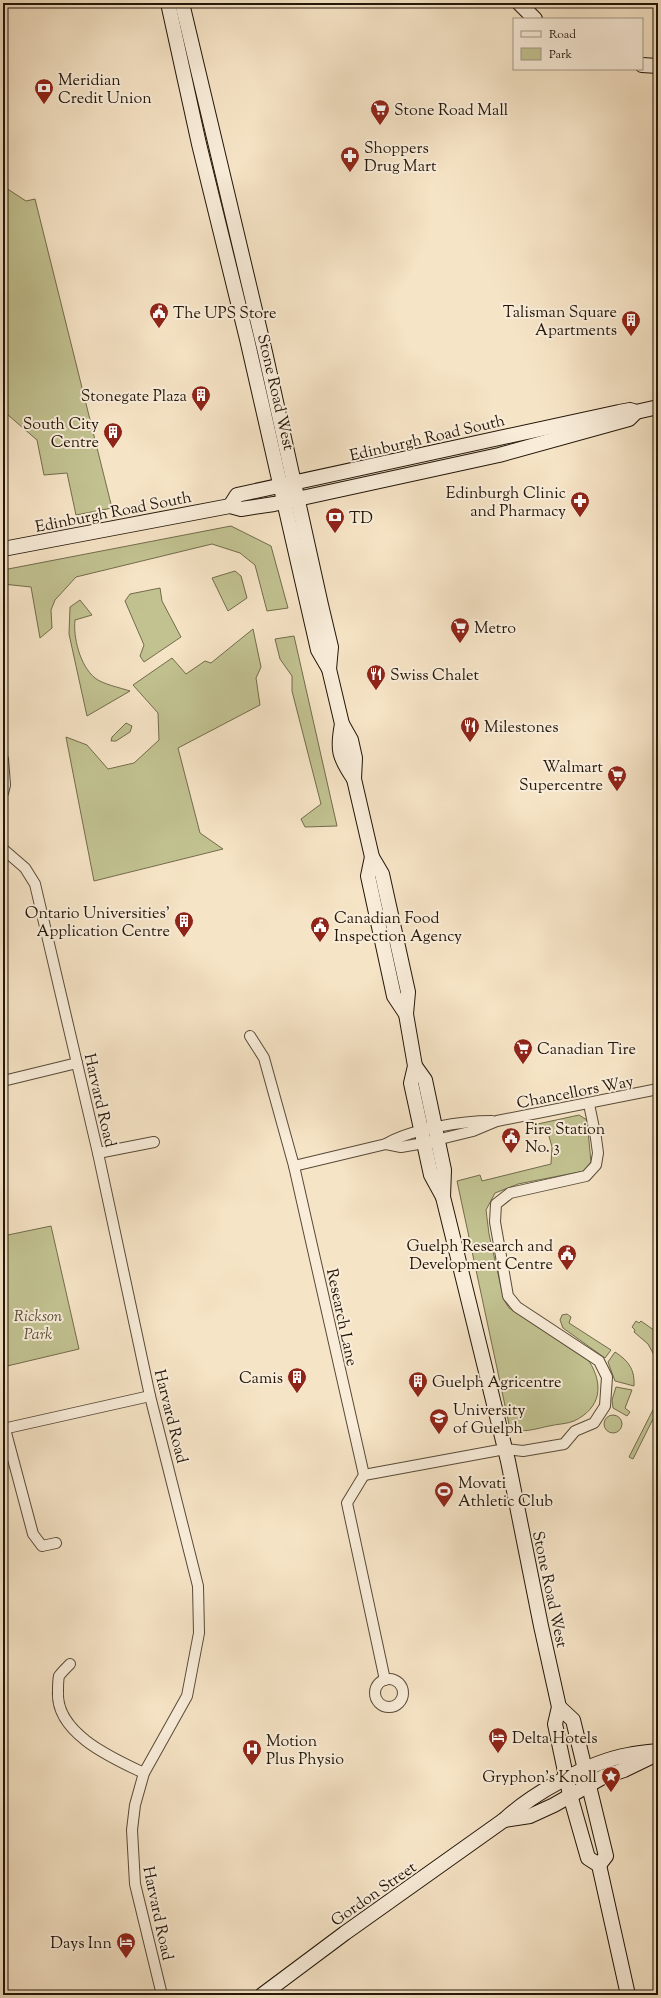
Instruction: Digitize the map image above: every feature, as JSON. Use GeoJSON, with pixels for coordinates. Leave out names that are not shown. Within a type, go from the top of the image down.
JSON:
{"type":"FeatureCollection","features":[{"type":"Feature","properties":{"kind":"main road","name":"Stone Road West"},"geometry":{"type":"LineString","coordinates":[[168,3],[199,144],[247,339],[288,485]]}},
{"type":"Feature","properties":{"kind":"main road","name":"Stone Road West"},"geometry":{"type":"LineString","coordinates":[[182,3],[265,352],[291,500],[330,646],[329,669],[342,724],[338,743],[342,762],[354,779],[372,857],[382,874],[408,992],[406,1014],[415,1066],[411,1083],[429,1136],[431,1175],[443,1197],[505,1449],[559,1707],[555,1724],[570,1795],[588,1858],[599,1865]]}},
{"type":"Feature","properties":{"kind":"main road"},"geometry":{"type":"LineString","coordinates":[[519,3],[534,18]]}},
{"type":"Feature","properties":{"kind":"main road"},"geometry":{"type":"LineString","coordinates":[[643,65],[658,66]]}},
{"type":"Feature","properties":{"kind":"main road"},"geometry":{"type":"LineString","coordinates":[[247,339],[265,352]]}},
{"type":"Feature","properties":{"kind":"main road","name":"Edinburgh Road South"},"geometry":{"type":"LineString","coordinates":[[230,506],[237,496],[619,412],[630,410],[636,412],[658,407]]}},
{"type":"Feature","properties":{"kind":"main road","name":"Edinburgh Road South"},"geometry":{"type":"LineString","coordinates":[[3,549],[230,506],[241,509],[291,500],[499,455],[629,419],[636,412]]}},
{"type":"Feature","properties":{"kind":"main road"},"geometry":{"type":"LineString","coordinates":[[559,1707],[573,1720],[606,1856],[599,1865],[628,1995]]}},
{"type":"Feature","properties":{"kind":"main road","name":"Gordon Street"},"geometry":{"type":"LineString","coordinates":[[263,1995],[345,1933],[504,1820],[521,1804],[584,1769],[626,1755],[658,1752]]}},
{"type":"Feature","properties":{"kind":"main road","name":"Gordon Street"},"geometry":{"type":"LineString","coordinates":[[504,1820],[530,1816],[588,1784],[624,1770],[658,1752]]}},
{"type":"Feature","properties":{"kind":"street"},"geometry":{"type":"LineString","coordinates":[[3,759],[5,785],[3,793]]}},
{"type":"Feature","properties":{"kind":"street","name":"Harvard Road"},"geometry":{"type":"LineString","coordinates":[[3,849],[25,868],[35,884],[98,1153],[150,1396],[198,1586],[199,1633],[187,1696],[144,1773],[135,1805],[133,1824],[132,1862],[139,1906],[162,1995]]}},
{"type":"Feature","properties":{"kind":"street","name":"Research Lane"},"geometry":{"type":"LineString","coordinates":[[250,1036],[264,1058],[294,1166],[364,1475]]}},
{"type":"Feature","properties":{"kind":"street"},"geometry":{"type":"LineString","coordinates":[[3,1081],[77,1063]]}},
{"type":"Feature","properties":{"kind":"street","name":"Chancellors Way"},"geometry":{"type":"LineString","coordinates":[[429,1136],[473,1132],[497,1121],[589,1104],[658,1089]]}},
{"type":"Feature","properties":{"kind":"street"},"geometry":{"type":"LineString","coordinates":[[385,1680],[347,1503],[364,1475],[505,1449],[523,1452],[564,1444],[575,1431],[594,1423],[605,1406],[607,1376],[599,1361],[517,1307],[508,1296],[495,1222],[496,1204],[510,1193],[586,1176],[596,1165],[598,1153],[589,1104]]}},
{"type":"Feature","properties":{"kind":"street"},"geometry":{"type":"LineString","coordinates":[[294,1166],[386,1144],[399,1136],[429,1136]]}},
{"type":"Feature","properties":{"kind":"street"},"geometry":{"type":"LineString","coordinates":[[98,1153],[154,1142]]}},
{"type":"Feature","properties":{"kind":"street"},"geometry":{"type":"LineString","coordinates":[[56,1543],[42,1546],[33,1534],[4,1429],[150,1396]]}},
{"type":"Feature","properties":{"kind":"street"},"geometry":{"type":"LineString","coordinates":[[70,1664],[59,1676],[57,1703],[65,1718],[75,1731],[92,1746],[110,1757],[144,1773]]}},
{"type":"Feature","properties":{"kind":"green space"},"geometry":{"type":"Polygon","coordinates":[[[3,186],[26,201],[35,199],[112,508],[76,515],[67,473],[44,475],[37,440],[8,415],[3,414],[3,186]]]}},
{"type":"Feature","properties":{"kind":"green space"},"geometry":{"type":"Polygon","coordinates":[[[231,526],[271,546],[288,608],[267,611],[255,565],[240,553],[212,544],[76,577],[55,600],[51,610],[52,628],[40,638],[31,587],[3,584],[3,570],[231,526]]]}},
{"type":"Feature","properties":{"kind":"green space"},"geometry":{"type":"Polygon","coordinates":[[[235,571],[241,576],[247,598],[228,611],[212,578],[235,571]]]}},
{"type":"Feature","properties":{"kind":"green space"},"geometry":{"type":"Polygon","coordinates":[[[160,588],[162,601],[181,637],[144,662],[140,656],[144,645],[125,601],[130,594],[160,588]]]}},
{"type":"Feature","properties":{"kind":"green space"},"geometry":{"type":"Polygon","coordinates":[[[80,600],[92,615],[75,620],[76,643],[85,666],[98,680],[130,691],[87,716],[69,634],[70,607],[80,600]]]}},
{"type":"Feature","properties":{"kind":"green space"},"geometry":{"type":"Polygon","coordinates":[[[253,629],[261,667],[256,678],[260,705],[178,748],[200,833],[223,849],[94,881],[66,737],[87,745],[108,769],[134,763],[159,740],[158,713],[133,685],[172,658],[186,674],[205,661],[211,663],[253,629]]]}},
{"type":"Feature","properties":{"kind":"green space"},"geometry":{"type":"Polygon","coordinates":[[[294,636],[337,826],[305,827],[301,819],[321,804],[292,691],[292,676],[280,659],[275,639],[294,636]]]}},
{"type":"Feature","properties":{"kind":"green space"},"geometry":{"type":"Polygon","coordinates":[[[126,723],[132,726],[130,732],[116,741],[111,741],[112,737],[126,723]]]}},
{"type":"Feature","properties":{"kind":"green space"},"geometry":{"type":"Polygon","coordinates":[[[579,1115],[587,1120],[591,1162],[584,1171],[518,1184],[495,1193],[486,1210],[489,1234],[504,1300],[509,1308],[589,1361],[597,1379],[597,1395],[595,1403],[590,1410],[574,1421],[530,1430],[520,1431],[510,1429],[457,1181],[480,1175],[482,1181],[551,1164],[552,1147],[547,1129],[535,1132],[533,1125],[579,1115]]]}},
{"type":"Feature","properties":{"kind":"green space","name":"Rickson Park"},"geometry":{"type":"Polygon","coordinates":[[[51,1226],[79,1349],[3,1367],[3,1236],[51,1226]]]}},
{"type":"Feature","properties":{"kind":"green space"},"geometry":{"type":"Polygon","coordinates":[[[567,1314],[571,1317],[569,1323],[611,1350],[605,1358],[563,1328],[560,1320],[562,1315],[567,1314]]]}},
{"type":"Feature","properties":{"kind":"green space"},"geometry":{"type":"Polygon","coordinates":[[[636,1321],[639,1323],[641,1321],[658,1333],[658,1362],[648,1344],[634,1332],[635,1330],[632,1327],[636,1321]]]}},
{"type":"Feature","properties":{"kind":"green space"},"geometry":{"type":"Polygon","coordinates":[[[615,1352],[630,1366],[634,1386],[615,1381],[608,1362],[615,1352]]]}},
{"type":"Feature","properties":{"kind":"green space"},"geometry":{"type":"Polygon","coordinates":[[[616,1387],[632,1390],[625,1408],[630,1412],[627,1416],[613,1408],[612,1400],[616,1387]]]}},
{"type":"Feature","properties":{"kind":"green space"},"geometry":{"type":"Polygon","coordinates":[[[658,1400],[658,1421],[653,1419],[633,1459],[629,1457],[658,1400]]]}},
{"type":"Feature","properties":{"kind":"green space"},"geometry":{"type":"Polygon","coordinates":[[[609,1415],[617,1415],[622,1420],[620,1431],[617,1433],[609,1433],[604,1428],[604,1420],[609,1415]]]}},
{"type":"Feature","properties":{"kind":"place","name":"Meridian Credit Union"},"geometry":{"type":"Point","coordinates":[44,105]}},
{"type":"Feature","properties":{"kind":"place","name":"Stone Road Mall"},"geometry":{"type":"Point","coordinates":[380,126]}},
{"type":"Feature","properties":{"kind":"place","name":"Shoppers Drug Mart"},"geometry":{"type":"Point","coordinates":[350,173]}},
{"type":"Feature","properties":{"kind":"place","name":"The UPS Store"},"geometry":{"type":"Point","coordinates":[159,329]}},
{"type":"Feature","properties":{"kind":"place","name":"Talisman Square Apartments"},"geometry":{"type":"Point","coordinates":[631,337]}},
{"type":"Feature","properties":{"kind":"place","name":"Stonegate Plaza"},"geometry":{"type":"Point","coordinates":[201,412]}},
{"type":"Feature","properties":{"kind":"place","name":"South City Centre"},"geometry":{"type":"Point","coordinates":[113,449]}},
{"type":"Feature","properties":{"kind":"place","name":"Edinburgh Clinic and Pharmacy"},"geometry":{"type":"Point","coordinates":[580,518]}},
{"type":"Feature","properties":{"kind":"place","name":"TD"},"geometry":{"type":"Point","coordinates":[335,534]}},
{"type":"Feature","properties":{"kind":"place","name":"Metro"},"geometry":{"type":"Point","coordinates":[460,644]}},
{"type":"Feature","properties":{"kind":"place","name":"Swiss Chalet"},"geometry":{"type":"Point","coordinates":[376,691]}},
{"type":"Feature","properties":{"kind":"place","name":"Milestones"},"geometry":{"type":"Point","coordinates":[470,743]}},
{"type":"Feature","properties":{"kind":"place","name":"Walmart Supercentre"},"geometry":{"type":"Point","coordinates":[617,792]}},
{"type":"Feature","properties":{"kind":"place","name":"Ontario Universities' Application Centre"},"geometry":{"type":"Point","coordinates":[184,938]}},
{"type":"Feature","properties":{"kind":"place","name":"Canadian Food Inspection Agency"},"geometry":{"type":"Point","coordinates":[320,943]}},
{"type":"Feature","properties":{"kind":"place","name":"Canadian Tire"},"geometry":{"type":"Point","coordinates":[523,1065]}},
{"type":"Feature","properties":{"kind":"place","name":"Fire Station No. 3"},"geometry":{"type":"Point","coordinates":[511,1154]}},
{"type":"Feature","properties":{"kind":"place","name":"Guelph Research and Development Centre"},"geometry":{"type":"Point","coordinates":[567,1271]}},
{"type":"Feature","properties":{"kind":"place","name":"Camis"},"geometry":{"type":"Point","coordinates":[297,1394]}},
{"type":"Feature","properties":{"kind":"place","name":"Guelph Agricentre"},"geometry":{"type":"Point","coordinates":[418,1398]}},
{"type":"Feature","properties":{"kind":"place","name":"University of Guelph"},"geometry":{"type":"Point","coordinates":[439,1435]}},
{"type":"Feature","properties":{"kind":"place","name":"Movati Athletic Club"},"geometry":{"type":"Point","coordinates":[444,1508]}},
{"type":"Feature","properties":{"kind":"place","name":"Delta Hotels"},"geometry":{"type":"Point","coordinates":[498,1754]}},
{"type":"Feature","properties":{"kind":"place","name":"Motion Plus Physio"},"geometry":{"type":"Point","coordinates":[252,1766]}},
{"type":"Feature","properties":{"kind":"place","name":"Gryphon's Knoll"},"geometry":{"type":"Point","coordinates":[611,1793]}},
{"type":"Feature","properties":{"kind":"place","name":"Days Inn"},"geometry":{"type":"Point","coordinates":[126,1959]}}]}
